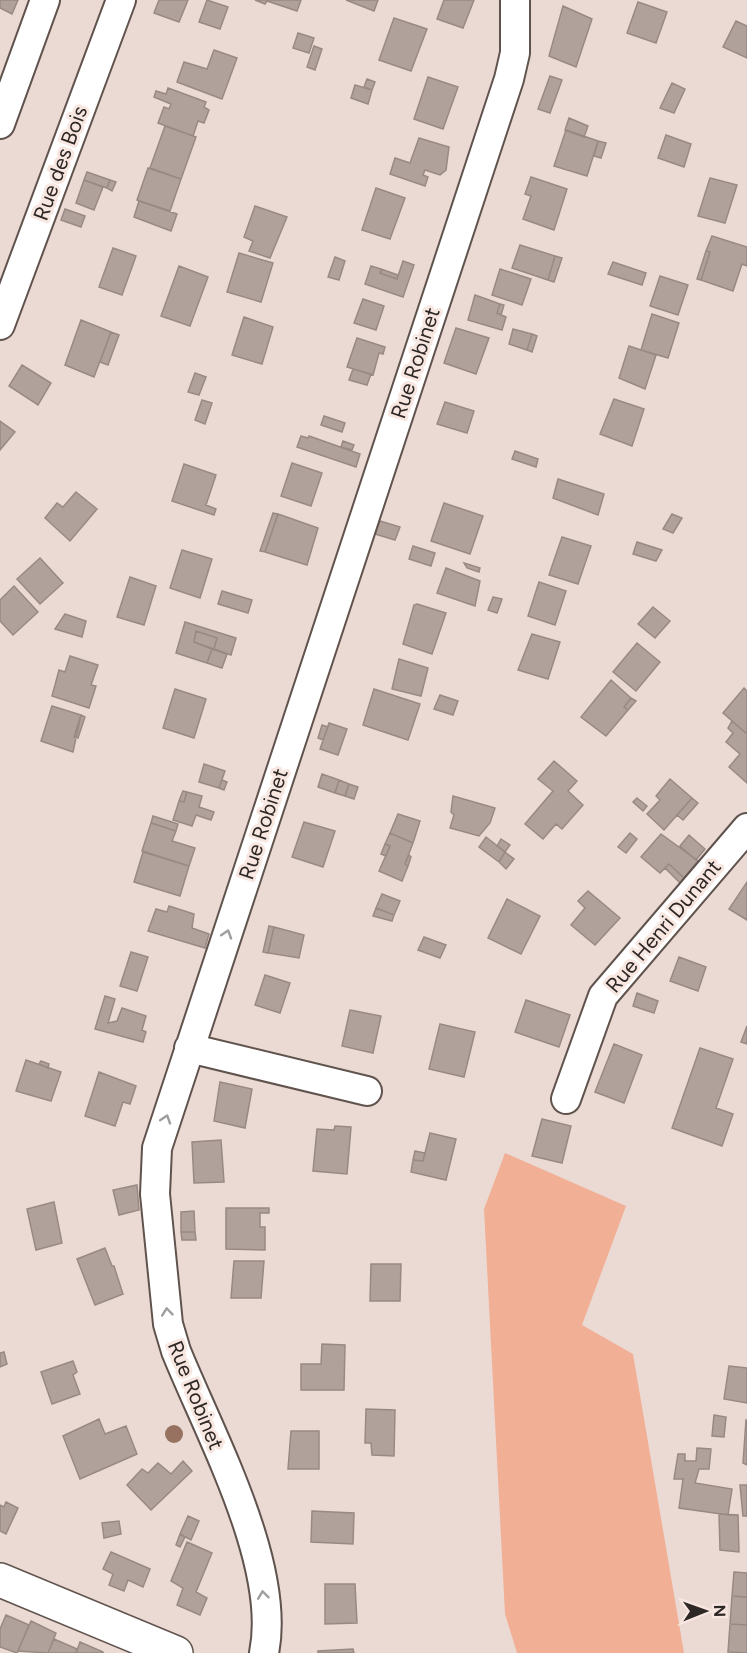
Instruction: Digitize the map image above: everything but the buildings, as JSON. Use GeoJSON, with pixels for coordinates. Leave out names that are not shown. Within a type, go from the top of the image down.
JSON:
{"type":"FeatureCollection","features":[{"type":"Feature","properties":{"kind":"street"},"geometry":{"type":"LineString","coordinates":[[0,123],[45,0]]}},
{"type":"Feature","properties":{"kind":"street","name":"Rue des Bois"},"geometry":{"type":"LineString","coordinates":[[0,325],[121,0]]}},
{"type":"Feature","properties":{"kind":"street","name":"Rue Robinet"},"geometry":{"type":"LineString","coordinates":[[264,1653],[265,1610],[260,1571],[246,1516],[176,1351],[168,1324],[155,1194],[155,1161],[189,1048],[509,79],[515,53],[516,0]]}},
{"type":"Feature","properties":{"kind":"street","name":"Rue Henri Dunant"},"geometry":{"type":"LineString","coordinates":[[566,1099],[603,996],[747,828]]}},
{"type":"Feature","properties":{"kind":"street"},"geometry":{"type":"LineString","coordinates":[[189,1048],[367,1091]]}},
{"type":"Feature","properties":{"kind":"street"},"geometry":{"type":"LineString","coordinates":[[0,1580],[176,1653]]}},
{"type":"Feature","properties":{"kind":"shaded area"},"geometry":{"type":"Polygon","coordinates":[[[505,1153],[626,1206],[582,1325],[633,1354],[684,1653],[517,1653],[505,1614],[484,1209],[505,1153]]]}}]}
